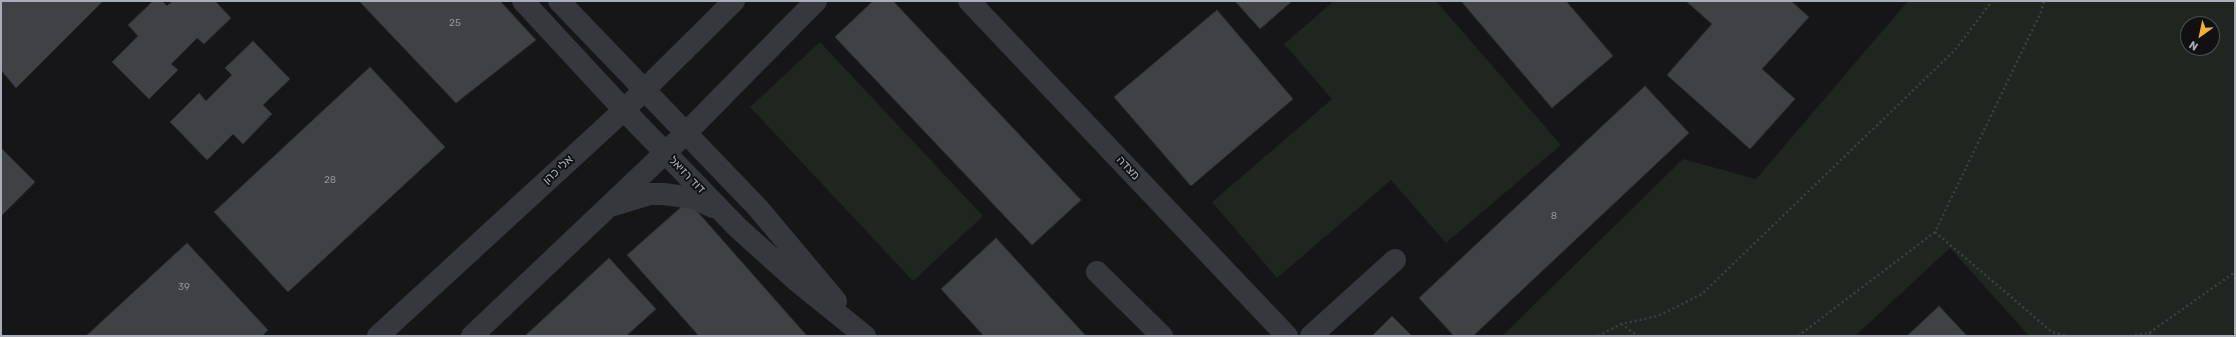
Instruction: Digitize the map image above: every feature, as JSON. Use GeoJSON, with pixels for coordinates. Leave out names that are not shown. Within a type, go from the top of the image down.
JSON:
{"type":"FeatureCollection","features":[{"type":"Feature","properties":{"kind":"street","name":"דוד רזיאל"},"geometry":{"type":"LineString","coordinates":[[523,1],[624,110],[726,215],[798,282],[865,336]]}},
{"type":"Feature","properties":{"kind":"street","name":"דוד רזיאל"},"geometry":{"type":"LineString","coordinates":[[559,1],[644,92],[758,208],[865,336]]}},
{"type":"Feature","properties":{"kind":"street","name":"אלי כהן"},"geometry":{"type":"LineString","coordinates":[[378,336],[644,92],[734,1]]}},
{"type":"Feature","properties":{"kind":"street"},"geometry":{"type":"LineString","coordinates":[[472,336],[666,153],[816,1]]}},
{"type":"Feature","properties":{"kind":"street","name":"מצדה"},"geometry":{"type":"LineString","coordinates":[[969,1],[1287,336]]}},
{"type":"Feature","properties":{"kind":"street"},"geometry":{"type":"LineString","coordinates":[[607,208],[643,196],[663,194],[694,198],[712,206],[726,215]]}},
{"type":"Feature","properties":{"kind":"street"},"geometry":{"type":"LineString","coordinates":[[1311,336],[1395,260]]}},
{"type":"Feature","properties":{"kind":"street"},"geometry":{"type":"LineString","coordinates":[[1097,272],[1162,336]]}},
{"type":"Feature","properties":{"kind":"path"},"geometry":{"type":"LineString","coordinates":[[1598,336],[1621,324],[1658,316],[1702,294],[1955,50],[1992,1]]}},
{"type":"Feature","properties":{"kind":"path"},"geometry":{"type":"LineString","coordinates":[[1798,336],[1935,232],[2041,12],[2044,1]]}},
{"type":"Feature","properties":{"kind":"path"},"geometry":{"type":"LineString","coordinates":[[1935,232],[2052,332],[2067,336]]}},
{"type":"Feature","properties":{"kind":"path"},"geometry":{"type":"LineString","coordinates":[[2130,336],[2149,333],[2235,272]]}},
{"type":"Feature","properties":{"kind":"path"},"geometry":{"type":"LineString","coordinates":[[1621,324],[1638,336]]}},
{"type":"Feature","properties":{"kind":"path"},"geometry":{"type":"LineString","coordinates":[[2149,333],[2152,336]]}},
{"type":"Feature","properties":{"kind":"shaded area"},"geometry":{"type":"Polygon","coordinates":[[[1334,1],[1436,1],[1561,145],[1446,243],[1391,180],[1277,278],[1212,202],[1332,99],[1284,44],[1334,1]]]}},
{"type":"Feature","properties":{"kind":"shaded area"},"geometry":{"type":"Polygon","coordinates":[[[1908,1],[2235,1],[2235,332],[2230,336],[2029,336],[1950,248],[1855,336],[1502,336],[1683,159],[1756,179],[1908,1]]]}},
{"type":"Feature","properties":{"kind":"shaded area"},"geometry":{"type":"Polygon","coordinates":[[[820,42],[983,216],[913,281],[750,107],[820,42]]]}},
{"type":"Feature","properties":{"kind":"building"},"geometry":{"type":"Polygon","coordinates":[[[1,1],[103,1],[16,88],[1,70],[1,1]]]}},
{"type":"Feature","properties":{"kind":"building"},"geometry":{"type":"Polygon","coordinates":[[[153,1],[162,1],[167,6],[173,1],[215,1],[231,18],[204,44],[197,38],[171,64],[178,70],[149,99],[112,62],[138,36],[128,25],[153,1]]]}},
{"type":"Feature","properties":{"kind":"building"},"geometry":{"type":"Polygon","coordinates":[[[359,1],[500,1],[536,40],[456,103],[359,1]]]}},
{"type":"Feature","properties":{"kind":"building"},"geometry":{"type":"Polygon","coordinates":[[[873,1],[893,1],[1081,200],[1032,245],[835,37],[873,1]]]}},
{"type":"Feature","properties":{"kind":"building"},"geometry":{"type":"Polygon","coordinates":[[[1235,1],[1292,1],[1260,29],[1235,1]]]}},
{"type":"Feature","properties":{"kind":"building"},"geometry":{"type":"Polygon","coordinates":[[[1461,1],[1566,1],[1613,56],[1552,108],[1461,1]]]}},
{"type":"Feature","properties":{"kind":"building"},"geometry":{"type":"Polygon","coordinates":[[[1686,1],[1791,1],[1809,17],[1762,69],[1795,99],[1750,149],[1667,75],[1712,24],[1686,1]]]}},
{"type":"Feature","properties":{"kind":"building"},"geometry":{"type":"Polygon","coordinates":[[[1217,10],[1293,99],[1191,186],[1114,97],[1217,10]]]}},
{"type":"Feature","properties":{"kind":"building"},"geometry":{"type":"Polygon","coordinates":[[[253,41],[290,79],[263,105],[272,114],[243,144],[233,134],[207,160],[170,122],[199,93],[206,101],[232,75],[225,68],[253,41]]]}},
{"type":"Feature","properties":{"kind":"building"},"geometry":{"type":"Polygon","coordinates":[[[370,67],[445,147],[288,292],[214,212],[370,67]]]}},
{"type":"Feature","properties":{"kind":"building"},"geometry":{"type":"Polygon","coordinates":[[[1645,86],[1689,133],[1473,336],[1454,336],[1419,298],[1645,86]]]}},
{"type":"Feature","properties":{"kind":"building"},"geometry":{"type":"Polygon","coordinates":[[[1,148],[35,182],[1,216],[1,148]]]}},
{"type":"Feature","properties":{"kind":"building"},"geometry":{"type":"Polygon","coordinates":[[[688,201],[807,336],[699,336],[627,255],[688,201]]]}},
{"type":"Feature","properties":{"kind":"building"},"geometry":{"type":"Polygon","coordinates":[[[996,238],[1086,336],[984,336],[941,289],[996,238]]]}},
{"type":"Feature","properties":{"kind":"building"},"geometry":{"type":"Polygon","coordinates":[[[187,243],[268,330],[262,336],[86,336],[187,243]]]}},
{"type":"Feature","properties":{"kind":"building"},"geometry":{"type":"Polygon","coordinates":[[[609,258],[656,309],[626,336],[525,336],[609,258]]]}},
{"type":"Feature","properties":{"kind":"building"},"geometry":{"type":"Polygon","coordinates":[[[1939,306],[1967,336],[1907,336],[1939,306]]]}},
{"type":"Feature","properties":{"kind":"building"},"geometry":{"type":"Polygon","coordinates":[[[1392,316],[1412,336],[1372,336],[1392,316]]]}}]}
